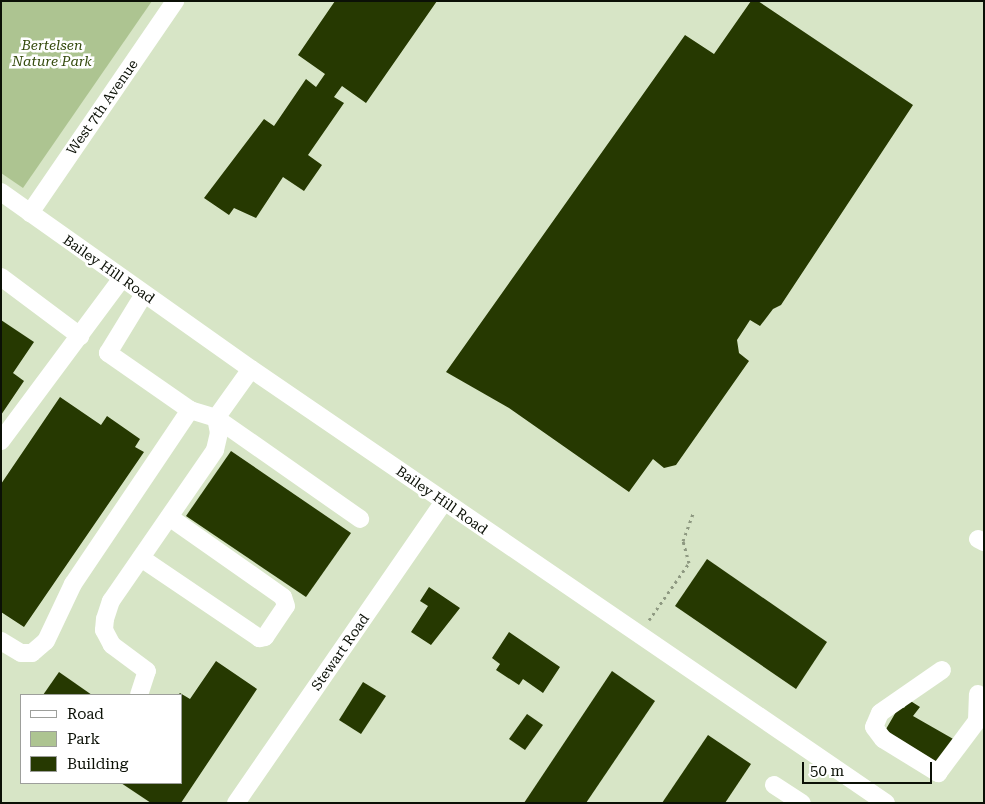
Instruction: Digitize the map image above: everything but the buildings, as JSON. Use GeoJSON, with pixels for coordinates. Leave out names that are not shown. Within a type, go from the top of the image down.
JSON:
{"type":"FeatureCollection","features":[{"type":"Feature","properties":{"kind":"street","name":"West 7th Avenue"},"geometry":{"type":"LineString","coordinates":[[30,213],[175,1]]}},
{"type":"Feature","properties":{"kind":"street","name":"Bailey Hill Road"},"geometry":{"type":"LineString","coordinates":[[1,192],[252,369],[886,803]]}},
{"type":"Feature","properties":{"kind":"street"},"geometry":{"type":"LineString","coordinates":[[1,278],[80,336]]}},
{"type":"Feature","properties":{"kind":"street"},"geometry":{"type":"LineString","coordinates":[[1,441],[122,278]]}},
{"type":"Feature","properties":{"kind":"street"},"geometry":{"type":"LineString","coordinates":[[144,294],[108,352],[190,410],[216,418],[360,519]]}},
{"type":"Feature","properties":{"kind":"street"},"geometry":{"type":"LineString","coordinates":[[140,694],[147,671],[112,645],[104,625],[111,601],[215,450],[219,432],[216,418],[252,369]]}},
{"type":"Feature","properties":{"kind":"street"},"geometry":{"type":"LineString","coordinates":[[1,641],[21,653],[32,653],[46,641],[73,584],[190,410]]}},
{"type":"Feature","properties":{"kind":"street","name":"Stewart Road"},"geometry":{"type":"LineString","coordinates":[[236,803],[444,501]]}},
{"type":"Feature","properties":{"kind":"street"},"geometry":{"type":"LineString","coordinates":[[141,558],[258,638],[265,637],[286,606],[284,597],[169,517]]}},
{"type":"Feature","properties":{"kind":"street"},"geometry":{"type":"LineString","coordinates":[[942,670],[880,713],[874,727],[882,739],[938,773],[976,721],[978,694]]}},
{"type":"Feature","properties":{"kind":"street"},"geometry":{"type":"LineString","coordinates":[[774,784],[802,803]]}},
{"type":"Feature","properties":{"kind":"path"},"geometry":{"type":"LineString","coordinates":[[639,635],[689,562],[683,542],[693,514]]}},
{"type":"Feature","properties":{"kind":"green space","name":"Bertelsen Nature Park"},"geometry":{"type":"Polygon","coordinates":[[[1,1],[152,1],[23,188],[1,173],[1,1]]]}}]}
